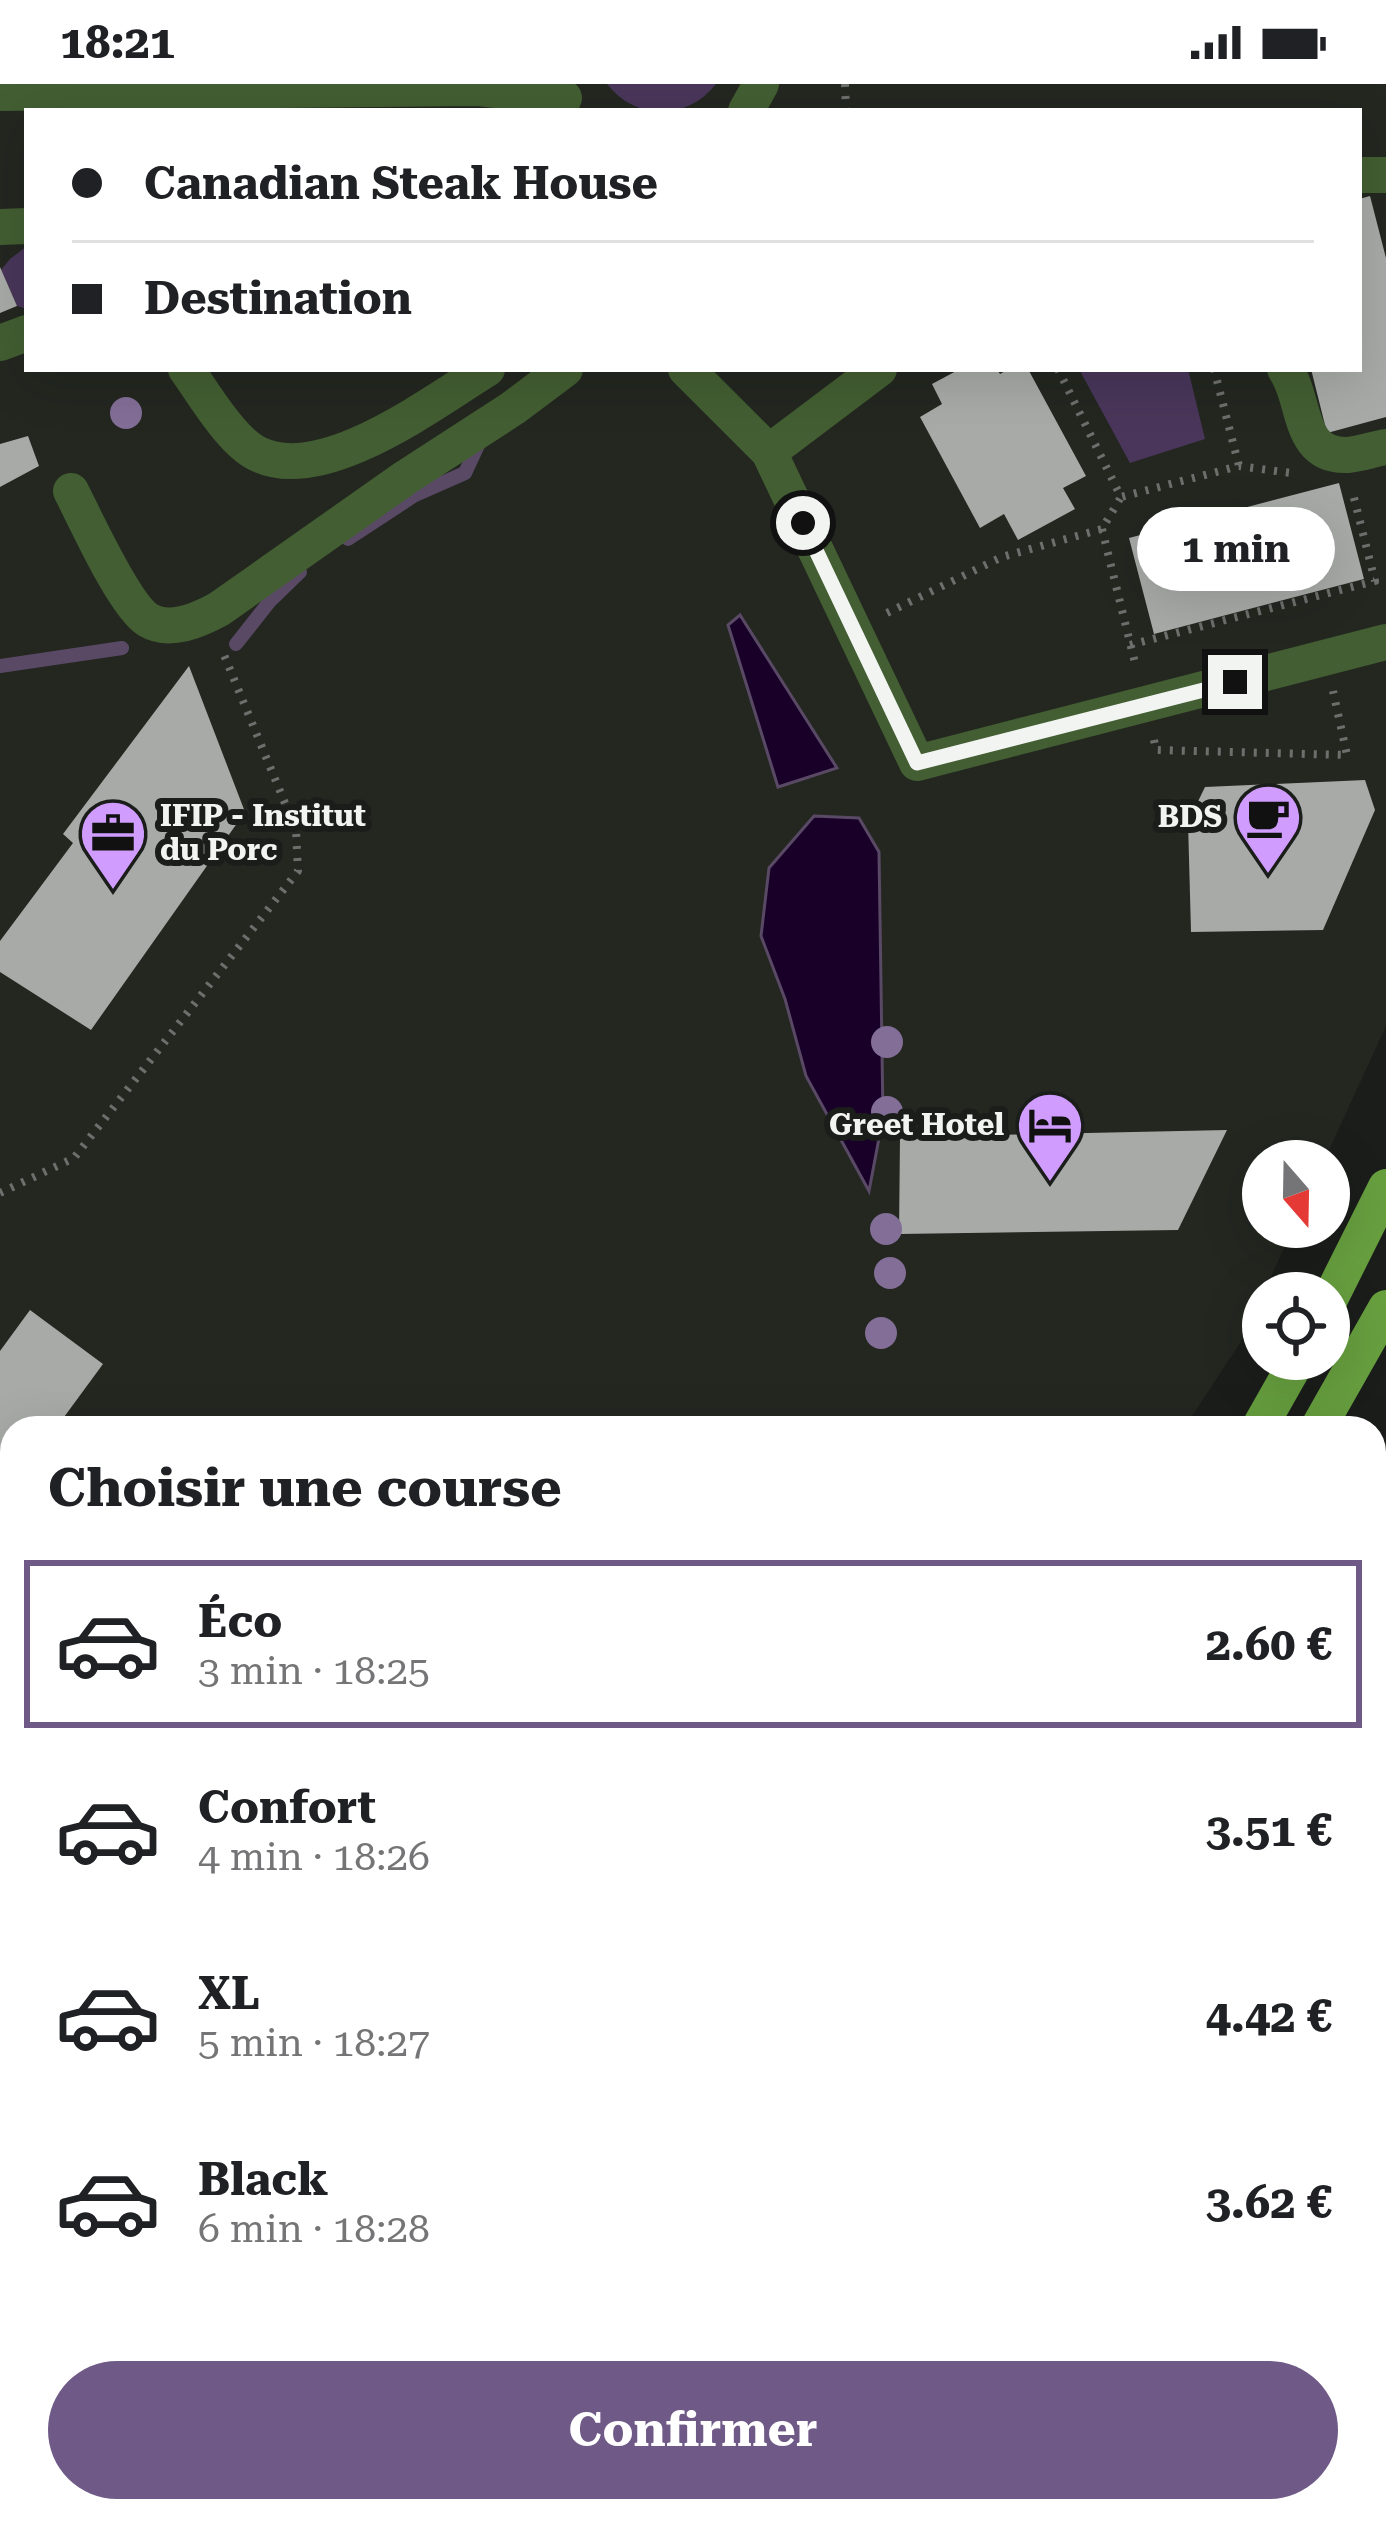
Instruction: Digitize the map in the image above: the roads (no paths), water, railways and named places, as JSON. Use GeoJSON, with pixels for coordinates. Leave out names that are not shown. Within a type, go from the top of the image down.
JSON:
{"type":"FeatureCollection","features":[{"type":"Feature","properties":{"kind":"main road"},"geometry":{"type":"LineString","coordinates":[[1344,1272],[1386,1187]]}},
{"type":"Feature","properties":{"kind":"main road"},"geometry":{"type":"LineString","coordinates":[[1325,1416],[1386,1308]]}},
{"type":"Feature","properties":{"kind":"main road"},"geometry":{"type":"LineString","coordinates":[[1266,1416],[1286,1380]]}},
{"type":"Feature","properties":{"kind":"street"},"geometry":{"type":"LineString","coordinates":[[0,93],[113,102],[478,88],[565,98]]}},
{"type":"Feature","properties":{"kind":"street"},"geometry":{"type":"LineString","coordinates":[[188,372],[233,433],[257,454],[284,461],[321,458],[366,443],[482,372]]}},
{"type":"Feature","properties":{"kind":"street"},"geometry":{"type":"LineString","coordinates":[[71,491],[131,604],[148,620],[168,626],[194,621],[561,372]]}},
{"type":"Feature","properties":{"kind":"street"},"geometry":{"type":"LineString","coordinates":[[689,372],[769,452],[917,763],[1386,642]]}},
{"type":"Feature","properties":{"kind":"street"},"geometry":{"type":"LineString","coordinates":[[769,452],[875,372]]}},
{"type":"Feature","properties":{"kind":"street"},"geometry":{"type":"LineString","coordinates":[[1287,372],[1308,437],[1324,452],[1346,455],[1386,447]]}},
{"type":"Feature","properties":{"kind":"waterway"},"geometry":{"type":"LineString","coordinates":[[348,539],[415,495],[465,473],[480,441]]}},
{"type":"Feature","properties":{"kind":"waterway"},"geometry":{"type":"LineString","coordinates":[[236,644],[300,572]]}},
{"type":"Feature","properties":{"kind":"waterway"},"geometry":{"type":"LineString","coordinates":[[0,666],[122,648]]}},
{"type":"Feature","properties":{"kind":"place","name":"BDS"},"geometry":{"type":"Point","coordinates":[1268,876]}},
{"type":"Feature","properties":{"kind":"place","name":"IFIP - Institut du Porc"},"geometry":{"type":"Point","coordinates":[113,892]}},
{"type":"Feature","properties":{"kind":"place","name":"Greet Hotel"},"geometry":{"type":"Point","coordinates":[1050,1184]}}]}
